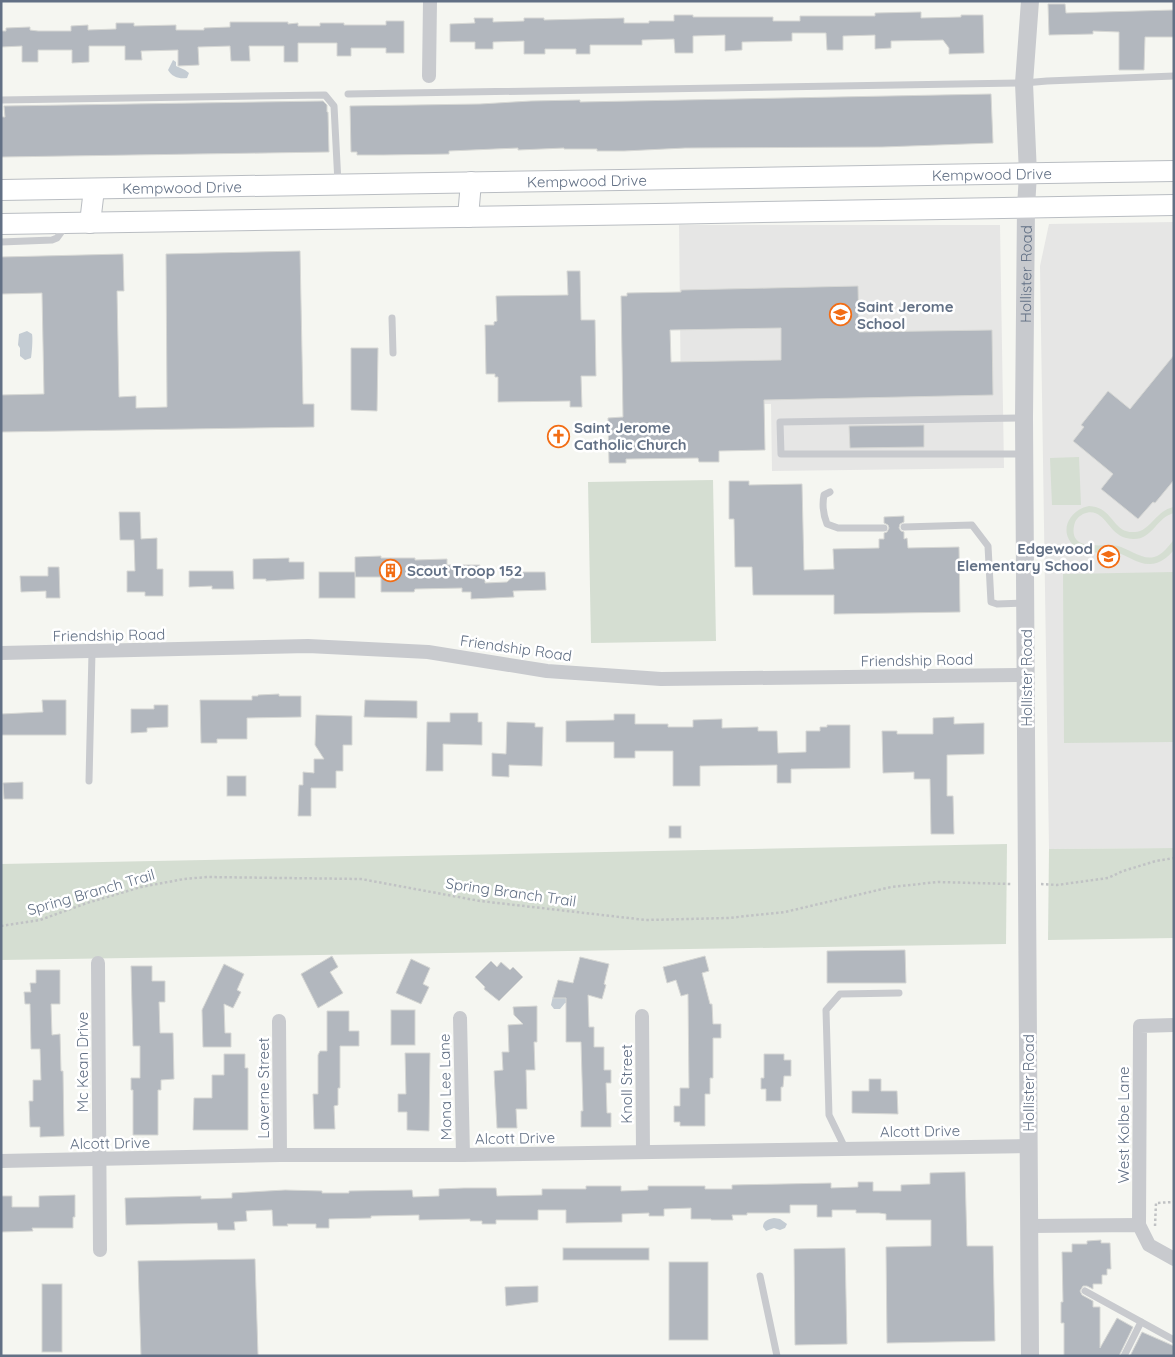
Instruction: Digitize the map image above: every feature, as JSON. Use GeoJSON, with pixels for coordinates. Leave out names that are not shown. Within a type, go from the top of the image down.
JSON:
{"type":"FeatureCollection","features":[{"type":"Feature","properties":{"kind":"main road","name":"Kempwood Drive"},"geometry":{"type":"LineString","coordinates":[[1,190],[1174,171]]}},
{"type":"Feature","properties":{"kind":"main road"},"geometry":{"type":"LineString","coordinates":[[775,211],[776,178]]}},
{"type":"Feature","properties":{"kind":"main road"},"geometry":{"type":"LineString","coordinates":[[468,217],[471,182]]}},
{"type":"Feature","properties":{"kind":"main road"},"geometry":{"type":"LineString","coordinates":[[90,223],[94,189]]}},
{"type":"Feature","properties":{"kind":"main road"},"geometry":{"type":"LineString","coordinates":[[1,224],[1174,205]]}},
{"type":"Feature","properties":{"kind":"street"},"geometry":{"type":"LineString","coordinates":[[429,76],[430,1]]}},
{"type":"Feature","properties":{"kind":"street","name":"Hollister Road"},"geometry":{"type":"LineString","coordinates":[[1030,1],[1024,83],[1028,174],[1026,207],[1024,454],[1030,1356]]}},
{"type":"Feature","properties":{"kind":"street","name":"Friendship Road"},"geometry":{"type":"LineString","coordinates":[[1,653],[308,646],[419,651],[547,671],[661,679],[1026,675]]}},
{"type":"Feature","properties":{"kind":"street","name":"Mc Kean Drive"},"geometry":{"type":"LineString","coordinates":[[98,963],[100,1250]]}},
{"type":"Feature","properties":{"kind":"street","name":"Knoll Street"},"geometry":{"type":"LineString","coordinates":[[642,1016],[643,1152]]}},
{"type":"Feature","properties":{"kind":"street","name":"Mona Lee Lane"},"geometry":{"type":"LineString","coordinates":[[460,1018],[463,1155]]}},
{"type":"Feature","properties":{"kind":"street","name":"Laverne Street"},"geometry":{"type":"LineString","coordinates":[[279,1021],[280,1155]]}},
{"type":"Feature","properties":{"kind":"street","name":"West Kolbe Lane"},"geometry":{"type":"LineString","coordinates":[[1139,1225],[1140,1026],[1174,1025]]}},
{"type":"Feature","properties":{"kind":"street","name":"Alcott Drive"},"geometry":{"type":"LineString","coordinates":[[1,1161],[280,1155],[463,1155],[1029,1146]]}},
{"type":"Feature","properties":{"kind":"street"},"geometry":{"type":"LineString","coordinates":[[1030,1226],[1139,1225],[1148,1245],[1174,1259]]}},
{"type":"Feature","properties":{"kind":"lane"},"geometry":{"type":"LineString","coordinates":[[348,94],[1024,83],[1174,76]]}},
{"type":"Feature","properties":{"kind":"lane"},"geometry":{"type":"LineString","coordinates":[[1,100],[325,95],[334,106],[338,184]]}},
{"type":"Feature","properties":{"kind":"lane"},"geometry":{"type":"LineString","coordinates":[[1,242],[52,240],[57,238],[68,223]]}},
{"type":"Feature","properties":{"kind":"lane"},"geometry":{"type":"LineString","coordinates":[[392,318],[392,353]]}},
{"type":"Feature","properties":{"kind":"lane"},"geometry":{"type":"LineString","coordinates":[[1024,418],[780,422],[781,454],[1024,454]]}},
{"type":"Feature","properties":{"kind":"lane"},"geometry":{"type":"LineString","coordinates":[[830,492],[824,495],[823,501],[823,514],[827,524],[838,528],[884,528]]}},
{"type":"Feature","properties":{"kind":"lane"},"geometry":{"type":"LineString","coordinates":[[904,527],[972,525],[988,546],[991,602],[997,604],[1025,603]]}},
{"type":"Feature","properties":{"kind":"lane"},"geometry":{"type":"LineString","coordinates":[[89,781],[92,652]]}},
{"type":"Feature","properties":{"kind":"lane"},"geometry":{"type":"LineString","coordinates":[[845,1148],[829,1115],[826,1010],[840,994],[899,993]]}},
{"type":"Feature","properties":{"kind":"lane"},"geometry":{"type":"LineString","coordinates":[[760,1276],[777,1356]]}},
{"type":"Feature","properties":{"kind":"lane"},"geometry":{"type":"LineString","coordinates":[[1085,1291],[1174,1340]]}},
{"type":"Feature","properties":{"kind":"lane"},"geometry":{"type":"LineString","coordinates":[[1124,1356],[1141,1322]]}},
{"type":"Feature","properties":{"kind":"path"},"geometry":{"type":"LineString","coordinates":[[1034,884],[1057,885],[1108,878],[1139,866],[1174,858]]}},
{"type":"Feature","properties":{"kind":"path","name":"Spring Branch Trail"},"geometry":{"type":"LineString","coordinates":[[1,926],[40,920],[87,903],[141,887],[206,877],[361,879],[480,901],[646,920],[728,918],[785,912],[891,886],[938,882],[1012,884]]}},
{"type":"Feature","properties":{"kind":"path"},"geometry":{"type":"LineString","coordinates":[[1157,1233],[1155,1228],[1156,1202],[1174,1202]]}},
{"type":"Feature","properties":{"kind":"shaded area"},"geometry":{"type":"Polygon","coordinates":[[[173,60],[176,62],[176,66],[189,73],[187,78],[176,77],[168,70],[173,60]]]}},
{"type":"Feature","properties":{"kind":"shaded area","name":"Edgewood Elementary School"},"geometry":{"type":"Polygon","coordinates":[[[1174,222],[1174,848],[1049,849],[1040,266],[1049,224],[1174,222]]]}},
{"type":"Feature","properties":{"kind":"shaded area","name":"Saint Jerome School"},"geometry":{"type":"Polygon","coordinates":[[[679,225],[1000,225],[1004,468],[772,471],[771,404],[681,405],[679,225]]]}},
{"type":"Feature","properties":{"kind":"shaded area"},"geometry":{"type":"Polygon","coordinates":[[[27,331],[32,334],[32,349],[31,358],[25,360],[20,356],[18,345],[19,334],[27,331]]]}},
{"type":"Feature","properties":{"kind":"shaded area"},"geometry":{"type":"Polygon","coordinates":[[[1079,457],[1081,505],[1052,505],[1050,458],[1079,457]]]}},
{"type":"Feature","properties":{"kind":"shaded area"},"geometry":{"type":"Polygon","coordinates":[[[713,480],[716,641],[591,643],[588,482],[713,480]]]}},
{"type":"Feature","properties":{"kind":"shaded area"},"geometry":{"type":"Polygon","coordinates":[[[1089,506],[1097,507],[1104,511],[1122,529],[1135,532],[1141,531],[1163,512],[1174,507],[1174,513],[1162,520],[1142,538],[1126,538],[1120,535],[1101,516],[1090,512],[1083,514],[1077,519],[1074,526],[1074,534],[1077,540],[1082,543],[1118,546],[1149,558],[1160,554],[1174,540],[1174,550],[1164,559],[1151,564],[1142,563],[1115,552],[1090,553],[1081,551],[1071,542],[1066,530],[1075,512],[1089,506]]]}},
{"type":"Feature","properties":{"kind":"shaded area"},"geometry":{"type":"Polygon","coordinates":[[[1174,572],[1174,742],[1064,743],[1063,574],[1174,572]]]}},
{"type":"Feature","properties":{"kind":"shaded area"},"geometry":{"type":"Polygon","coordinates":[[[1007,844],[1006,944],[1,960],[1,864],[1007,844]]]}},
{"type":"Feature","properties":{"kind":"shaded area"},"geometry":{"type":"Polygon","coordinates":[[[1174,848],[1174,938],[1048,940],[1049,849],[1174,848]]]}},
{"type":"Feature","properties":{"kind":"shaded area"},"geometry":{"type":"Polygon","coordinates":[[[557,994],[573,998],[573,1003],[565,1003],[560,1009],[554,1009],[551,1005],[553,996],[557,994]]]}},
{"type":"Feature","properties":{"kind":"shaded area"},"geometry":{"type":"Polygon","coordinates":[[[774,1218],[780,1219],[787,1224],[785,1228],[780,1230],[774,1228],[766,1231],[763,1227],[764,1223],[774,1218]]]}},
{"type":"Feature","properties":{"kind":"building"},"geometry":{"type":"Polygon","coordinates":[[[1048,4],[1065,4],[1066,13],[1174,10],[1174,37],[1145,37],[1144,70],[1119,70],[1119,32],[1093,31],[1093,34],[1049,35],[1048,4]]]}},
{"type":"Feature","properties":{"kind":"building"},"geometry":{"type":"Polygon","coordinates":[[[921,12],[921,18],[983,15],[984,53],[949,54],[949,48],[943,40],[891,41],[891,48],[875,49],[875,35],[843,36],[843,50],[827,50],[826,33],[792,33],[792,41],[742,42],[742,50],[725,51],[725,35],[693,36],[693,53],[675,53],[674,39],[642,40],[642,45],[590,45],[590,54],[576,54],[576,49],[545,49],[545,54],[524,54],[524,41],[493,42],[493,49],[475,49],[475,42],[450,42],[450,24],[475,23],[474,18],[493,18],[493,22],[524,21],[524,18],[544,18],[544,20],[624,18],[624,23],[649,23],[649,21],[674,21],[674,15],[693,15],[693,17],[773,17],[773,21],[800,21],[800,16],[875,16],[875,13],[921,12]]]}},
{"type":"Feature","properties":{"kind":"building"},"geometry":{"type":"Polygon","coordinates":[[[386,21],[404,21],[404,53],[386,53],[386,48],[351,48],[351,56],[337,56],[337,43],[298,43],[298,62],[284,62],[284,46],[249,46],[250,61],[231,61],[230,46],[198,47],[199,65],[178,66],[178,50],[141,51],[142,60],[125,60],[125,46],[89,46],[89,62],[72,63],[72,50],[38,50],[38,62],[22,62],[22,46],[1,47],[1,31],[6,31],[6,28],[30,27],[30,30],[38,31],[71,31],[71,26],[88,25],[88,30],[116,29],[116,23],[134,23],[134,26],[176,25],[176,30],[204,30],[204,28],[230,27],[230,22],[288,22],[288,24],[298,23],[298,26],[320,26],[320,23],[386,25],[386,21]]]}},
{"type":"Feature","properties":{"kind":"building"},"geometry":{"type":"Polygon","coordinates":[[[991,94],[993,143],[882,147],[685,148],[624,151],[564,148],[518,150],[518,148],[449,151],[449,154],[383,155],[357,155],[357,152],[351,152],[350,106],[580,100],[580,102],[991,94]]]}},
{"type":"Feature","properties":{"kind":"building"},"geometry":{"type":"Polygon","coordinates":[[[323,101],[327,105],[328,112],[329,152],[1,157],[1,117],[5,117],[4,106],[323,101]]]}},
{"type":"Feature","properties":{"kind":"building"},"geometry":{"type":"Polygon","coordinates":[[[300,251],[303,404],[314,404],[314,427],[1,432],[1,395],[44,394],[42,293],[1,294],[1,257],[123,254],[124,291],[117,291],[119,397],[136,396],[136,408],[167,407],[166,254],[300,251]]]}},
{"type":"Feature","properties":{"kind":"building"},"geometry":{"type":"Polygon","coordinates":[[[567,271],[580,271],[581,320],[595,320],[596,376],[581,376],[582,407],[570,407],[570,401],[498,402],[498,377],[495,377],[495,374],[486,374],[485,325],[494,325],[494,322],[497,321],[496,296],[568,295],[567,271]]]}},
{"type":"Feature","properties":{"kind":"building"},"geometry":{"type":"Polygon","coordinates":[[[858,286],[859,332],[992,330],[993,395],[764,400],[765,450],[719,451],[719,462],[699,462],[698,458],[626,459],[626,463],[609,463],[608,418],[623,417],[621,296],[627,296],[627,293],[681,292],[681,290],[858,286]],[[781,328],[670,330],[671,362],[781,360],[781,328]]]}},
{"type":"Feature","properties":{"kind":"building"},"geometry":{"type":"Polygon","coordinates":[[[351,348],[378,348],[377,411],[351,410],[351,348]]]}},
{"type":"Feature","properties":{"kind":"building"},"geometry":{"type":"Polygon","coordinates":[[[1174,355],[1174,480],[1155,503],[1153,502],[1138,519],[1101,489],[1113,474],[1073,441],[1084,427],[1081,425],[1108,391],[1130,409],[1174,355]]]}},
{"type":"Feature","properties":{"kind":"building"},"geometry":{"type":"Polygon","coordinates":[[[924,425],[924,447],[850,448],[849,426],[924,425]]]}},
{"type":"Feature","properties":{"kind":"building"},"geometry":{"type":"Polygon","coordinates":[[[729,481],[749,481],[749,485],[802,484],[804,570],[834,569],[833,549],[879,548],[879,539],[884,539],[884,533],[889,528],[884,523],[884,517],[904,516],[904,522],[900,524],[899,528],[904,532],[904,539],[907,538],[908,548],[959,547],[960,612],[834,614],[834,595],[753,595],[752,567],[735,567],[734,519],[729,519],[729,481]]]}},
{"type":"Feature","properties":{"kind":"building"},"geometry":{"type":"Polygon","coordinates":[[[119,512],[140,512],[141,539],[157,538],[157,569],[163,569],[163,596],[145,596],[145,592],[127,592],[127,571],[135,571],[134,540],[120,540],[119,512]]]}},
{"type":"Feature","properties":{"kind":"building"},"geometry":{"type":"Polygon","coordinates":[[[381,556],[381,558],[415,558],[415,560],[447,559],[447,565],[480,565],[482,579],[485,579],[485,583],[507,582],[518,572],[545,572],[546,590],[513,591],[514,597],[471,599],[471,592],[462,592],[462,588],[415,589],[414,592],[381,592],[381,577],[355,577],[355,557],[381,556]]]}},
{"type":"Feature","properties":{"kind":"building"},"geometry":{"type":"Polygon","coordinates":[[[289,558],[289,562],[304,562],[304,579],[266,581],[266,579],[253,579],[253,559],[289,558]]]}},
{"type":"Feature","properties":{"kind":"building"},"geometry":{"type":"Polygon","coordinates":[[[48,567],[59,567],[60,598],[46,598],[46,591],[21,592],[20,576],[48,576],[48,567]]]}},
{"type":"Feature","properties":{"kind":"building"},"geometry":{"type":"Polygon","coordinates":[[[189,571],[233,571],[234,589],[212,589],[212,586],[189,587],[189,571]]]}},
{"type":"Feature","properties":{"kind":"building"},"geometry":{"type":"Polygon","coordinates":[[[319,572],[355,572],[355,598],[319,598],[319,572]]]}},
{"type":"Feature","properties":{"kind":"building"},"geometry":{"type":"Polygon","coordinates":[[[279,694],[279,696],[301,696],[301,717],[247,718],[247,739],[217,739],[217,743],[201,743],[200,700],[252,700],[252,696],[279,694]]]}},
{"type":"Feature","properties":{"kind":"building"},"geometry":{"type":"Polygon","coordinates":[[[42,700],[66,700],[66,735],[1,735],[1,714],[43,712],[42,700]]]}},
{"type":"Feature","properties":{"kind":"building"},"geometry":{"type":"Polygon","coordinates":[[[365,700],[417,701],[417,718],[364,717],[365,700]]]}},
{"type":"Feature","properties":{"kind":"building"},"geometry":{"type":"Polygon","coordinates":[[[154,705],[168,705],[168,727],[147,728],[147,732],[131,733],[131,709],[154,709],[154,705]]]}},
{"type":"Feature","properties":{"kind":"building"},"geometry":{"type":"Polygon","coordinates":[[[450,713],[478,713],[478,722],[482,722],[482,745],[443,744],[443,771],[426,771],[427,722],[450,722],[450,713]]]}},
{"type":"Feature","properties":{"kind":"building"},"geometry":{"type":"Polygon","coordinates":[[[614,714],[635,714],[635,724],[668,724],[668,727],[693,727],[693,720],[722,719],[722,728],[758,727],[758,731],[777,731],[778,753],[806,752],[806,731],[820,731],[820,727],[827,727],[827,725],[850,725],[850,768],[791,769],[791,783],[777,783],[777,765],[700,766],[700,786],[673,786],[673,751],[635,751],[635,758],[614,758],[614,742],[566,742],[566,721],[614,720],[614,714]]]}},
{"type":"Feature","properties":{"kind":"building"},"geometry":{"type":"Polygon","coordinates":[[[316,715],[352,716],[352,745],[343,745],[343,771],[336,771],[336,788],[311,788],[311,816],[298,816],[299,785],[303,785],[303,772],[314,773],[314,759],[324,759],[315,745],[316,715]]]}},
{"type":"Feature","properties":{"kind":"building"},"geometry":{"type":"Polygon","coordinates":[[[954,717],[954,724],[984,723],[984,754],[947,755],[947,796],[953,796],[954,834],[931,834],[930,779],[914,779],[914,772],[883,773],[882,731],[897,731],[897,734],[933,734],[933,718],[954,717]]]}},
{"type":"Feature","properties":{"kind":"building"},"geometry":{"type":"Polygon","coordinates":[[[507,722],[535,723],[535,727],[543,727],[542,766],[509,765],[509,777],[492,776],[492,753],[506,754],[507,722]]]}},
{"type":"Feature","properties":{"kind":"building"},"geometry":{"type":"Polygon","coordinates":[[[227,776],[246,776],[246,796],[227,796],[227,776]]]}},
{"type":"Feature","properties":{"kind":"building"},"geometry":{"type":"Polygon","coordinates":[[[23,782],[23,799],[4,799],[3,783],[23,782]]]}},
{"type":"Feature","properties":{"kind":"building"},"geometry":{"type":"Polygon","coordinates":[[[669,826],[681,826],[681,838],[669,838],[669,826]]]}},
{"type":"Feature","properties":{"kind":"building"},"geometry":{"type":"Polygon","coordinates":[[[905,950],[906,983],[827,983],[827,951],[905,950]]]}},
{"type":"Feature","properties":{"kind":"building"},"geometry":{"type":"Polygon","coordinates":[[[332,956],[338,967],[330,972],[343,993],[318,1008],[301,974],[332,956]]]}},
{"type":"Feature","properties":{"kind":"building"},"geometry":{"type":"Polygon","coordinates":[[[705,956],[709,971],[702,973],[710,1004],[712,1004],[713,1024],[721,1024],[721,1038],[713,1038],[713,1078],[710,1078],[710,1094],[705,1094],[705,1126],[680,1126],[680,1122],[674,1122],[674,1106],[680,1106],[680,1088],[689,1088],[688,994],[681,996],[676,980],[667,983],[663,967],[705,956]]]}},
{"type":"Feature","properties":{"kind":"building"},"geometry":{"type":"Polygon","coordinates":[[[580,957],[609,964],[602,999],[588,995],[589,1027],[594,1027],[594,1047],[604,1047],[604,1070],[611,1070],[611,1083],[606,1083],[607,1113],[611,1113],[611,1127],[581,1127],[581,1111],[583,1111],[581,1042],[566,1042],[566,998],[553,998],[558,980],[573,983],[580,957]]]}},
{"type":"Feature","properties":{"kind":"building"},"geometry":{"type":"Polygon","coordinates":[[[411,959],[430,968],[423,984],[429,987],[421,1004],[396,993],[411,959]]]}},
{"type":"Feature","properties":{"kind":"building"},"geometry":{"type":"Polygon","coordinates":[[[491,961],[497,967],[501,962],[510,970],[513,967],[523,977],[499,1001],[484,989],[485,987],[475,977],[491,961]]]}},
{"type":"Feature","properties":{"kind":"building"},"geometry":{"type":"Polygon","coordinates":[[[224,964],[244,974],[237,990],[241,992],[233,1008],[224,1004],[225,1033],[231,1033],[231,1047],[203,1047],[202,1010],[224,964]]]}},
{"type":"Feature","properties":{"kind":"building"},"geometry":{"type":"Polygon","coordinates":[[[131,966],[152,966],[152,981],[165,981],[165,1002],[159,1002],[160,1033],[173,1033],[174,1079],[161,1080],[161,1090],[158,1090],[158,1135],[133,1135],[133,1090],[131,1090],[131,1078],[140,1078],[140,1046],[133,1046],[131,966]]]}},
{"type":"Feature","properties":{"kind":"building"},"geometry":{"type":"Polygon","coordinates":[[[36,970],[60,970],[60,1004],[51,1004],[52,1035],[60,1034],[61,1071],[63,1071],[64,1136],[40,1137],[40,1127],[30,1127],[29,1101],[33,1101],[33,1080],[41,1080],[40,1049],[31,1049],[30,1004],[25,1004],[24,992],[31,992],[30,983],[36,983],[36,970]]]}},
{"type":"Feature","properties":{"kind":"building"},"geometry":{"type":"Polygon","coordinates":[[[537,1006],[537,1042],[534,1042],[535,1070],[526,1070],[527,1109],[516,1109],[517,1128],[497,1128],[494,1071],[503,1070],[502,1052],[509,1052],[508,1025],[523,1024],[514,1015],[513,1007],[537,1006]]]}},
{"type":"Feature","properties":{"kind":"building"},"geometry":{"type":"Polygon","coordinates":[[[391,1010],[415,1010],[415,1045],[391,1045],[391,1010]]]}},
{"type":"Feature","properties":{"kind":"building"},"geometry":{"type":"Polygon","coordinates":[[[327,1011],[349,1011],[349,1031],[359,1031],[359,1046],[340,1046],[340,1088],[338,1088],[338,1105],[334,1106],[335,1129],[314,1129],[313,1094],[318,1094],[318,1055],[320,1051],[327,1051],[327,1011]]]}},
{"type":"Feature","properties":{"kind":"building"},"geometry":{"type":"Polygon","coordinates":[[[405,1053],[430,1053],[429,1131],[407,1130],[407,1112],[398,1112],[398,1094],[406,1094],[405,1053]]]}},
{"type":"Feature","properties":{"kind":"building"},"geometry":{"type":"Polygon","coordinates":[[[224,1054],[245,1054],[245,1068],[248,1068],[248,1130],[193,1130],[194,1098],[212,1098],[212,1075],[224,1075],[224,1054]]]}},
{"type":"Feature","properties":{"kind":"building"},"geometry":{"type":"Polygon","coordinates":[[[764,1054],[784,1054],[784,1060],[791,1060],[791,1076],[784,1076],[783,1087],[781,1087],[781,1101],[766,1101],[766,1089],[761,1089],[761,1078],[764,1078],[764,1054]]]}},
{"type":"Feature","properties":{"kind":"building"},"geometry":{"type":"Polygon","coordinates":[[[869,1079],[881,1079],[881,1091],[897,1091],[898,1114],[852,1113],[852,1091],[869,1091],[869,1079]]]}},
{"type":"Feature","properties":{"kind":"building"},"geometry":{"type":"Polygon","coordinates":[[[965,1172],[967,1246],[993,1246],[995,1341],[887,1343],[886,1247],[931,1246],[931,1220],[886,1220],[886,1214],[879,1213],[856,1213],[856,1210],[832,1210],[832,1217],[817,1217],[817,1205],[790,1205],[790,1213],[747,1213],[747,1215],[732,1215],[733,1220],[711,1220],[691,1219],[691,1208],[664,1209],[664,1216],[649,1216],[649,1213],[622,1214],[622,1222],[566,1223],[566,1210],[538,1210],[538,1220],[496,1220],[496,1224],[482,1224],[482,1221],[470,1221],[470,1219],[419,1220],[419,1215],[371,1216],[371,1218],[329,1219],[329,1228],[316,1228],[316,1224],[273,1226],[272,1210],[246,1211],[247,1221],[234,1222],[235,1230],[218,1230],[217,1223],[126,1225],[125,1198],[201,1196],[201,1199],[232,1198],[232,1193],[285,1190],[349,1193],[349,1191],[412,1190],[413,1197],[439,1196],[439,1189],[464,1188],[496,1188],[497,1196],[542,1195],[542,1189],[586,1189],[586,1186],[621,1186],[621,1191],[648,1190],[648,1186],[705,1186],[705,1189],[732,1189],[732,1185],[831,1183],[831,1188],[858,1187],[858,1182],[873,1182],[873,1191],[901,1191],[901,1185],[930,1184],[930,1173],[965,1172]]]}},
{"type":"Feature","properties":{"kind":"building"},"geometry":{"type":"Polygon","coordinates":[[[75,1195],[73,1228],[32,1228],[33,1231],[1,1232],[1,1196],[12,1196],[12,1207],[39,1207],[39,1196],[75,1195]]]}},
{"type":"Feature","properties":{"kind":"building"},"geometry":{"type":"Polygon","coordinates":[[[1101,1240],[1101,1243],[1110,1243],[1111,1269],[1107,1269],[1107,1275],[1102,1275],[1102,1284],[1093,1284],[1093,1289],[1083,1286],[1080,1291],[1082,1295],[1093,1301],[1093,1307],[1100,1307],[1100,1348],[1117,1318],[1133,1327],[1119,1356],[1064,1356],[1064,1323],[1061,1323],[1061,1302],[1063,1302],[1062,1252],[1072,1252],[1072,1244],[1087,1244],[1087,1241],[1101,1240]]]}},
{"type":"Feature","properties":{"kind":"building"},"geometry":{"type":"Polygon","coordinates":[[[563,1248],[649,1248],[649,1260],[563,1260],[563,1248]]]}},
{"type":"Feature","properties":{"kind":"building"},"geometry":{"type":"Polygon","coordinates":[[[845,1248],[847,1344],[795,1345],[794,1249],[845,1248]]]}},
{"type":"Feature","properties":{"kind":"building"},"geometry":{"type":"Polygon","coordinates":[[[255,1259],[258,1355],[141,1356],[138,1261],[255,1259]]]}},
{"type":"Feature","properties":{"kind":"building"},"geometry":{"type":"Polygon","coordinates":[[[669,1262],[708,1262],[708,1340],[669,1340],[669,1262]]]}},
{"type":"Feature","properties":{"kind":"building"},"geometry":{"type":"Polygon","coordinates":[[[42,1284],[62,1284],[62,1352],[42,1352],[42,1284]]]}},
{"type":"Feature","properties":{"kind":"building"},"geometry":{"type":"Polygon","coordinates":[[[538,1286],[538,1302],[506,1306],[505,1287],[538,1286]]]}},
{"type":"Feature","properties":{"kind":"building"},"geometry":{"type":"Polygon","coordinates":[[[1142,1332],[1174,1346],[1174,1356],[1130,1356],[1142,1332]]]}},
{"type":"Feature","properties":{"kind":"place","name":"Saint Jerome School"},"geometry":{"type":"Point","coordinates":[841,315]}},
{"type":"Feature","properties":{"kind":"place","name":"Saint Jerome Catholic Church"},"geometry":{"type":"Point","coordinates":[558,436]}},
{"type":"Feature","properties":{"kind":"place","name":"Edgewood Elementary School"},"geometry":{"type":"Point","coordinates":[1109,557]}},
{"type":"Feature","properties":{"kind":"place","name":"Scout Troop 152"},"geometry":{"type":"Point","coordinates":[391,570]}}]}
